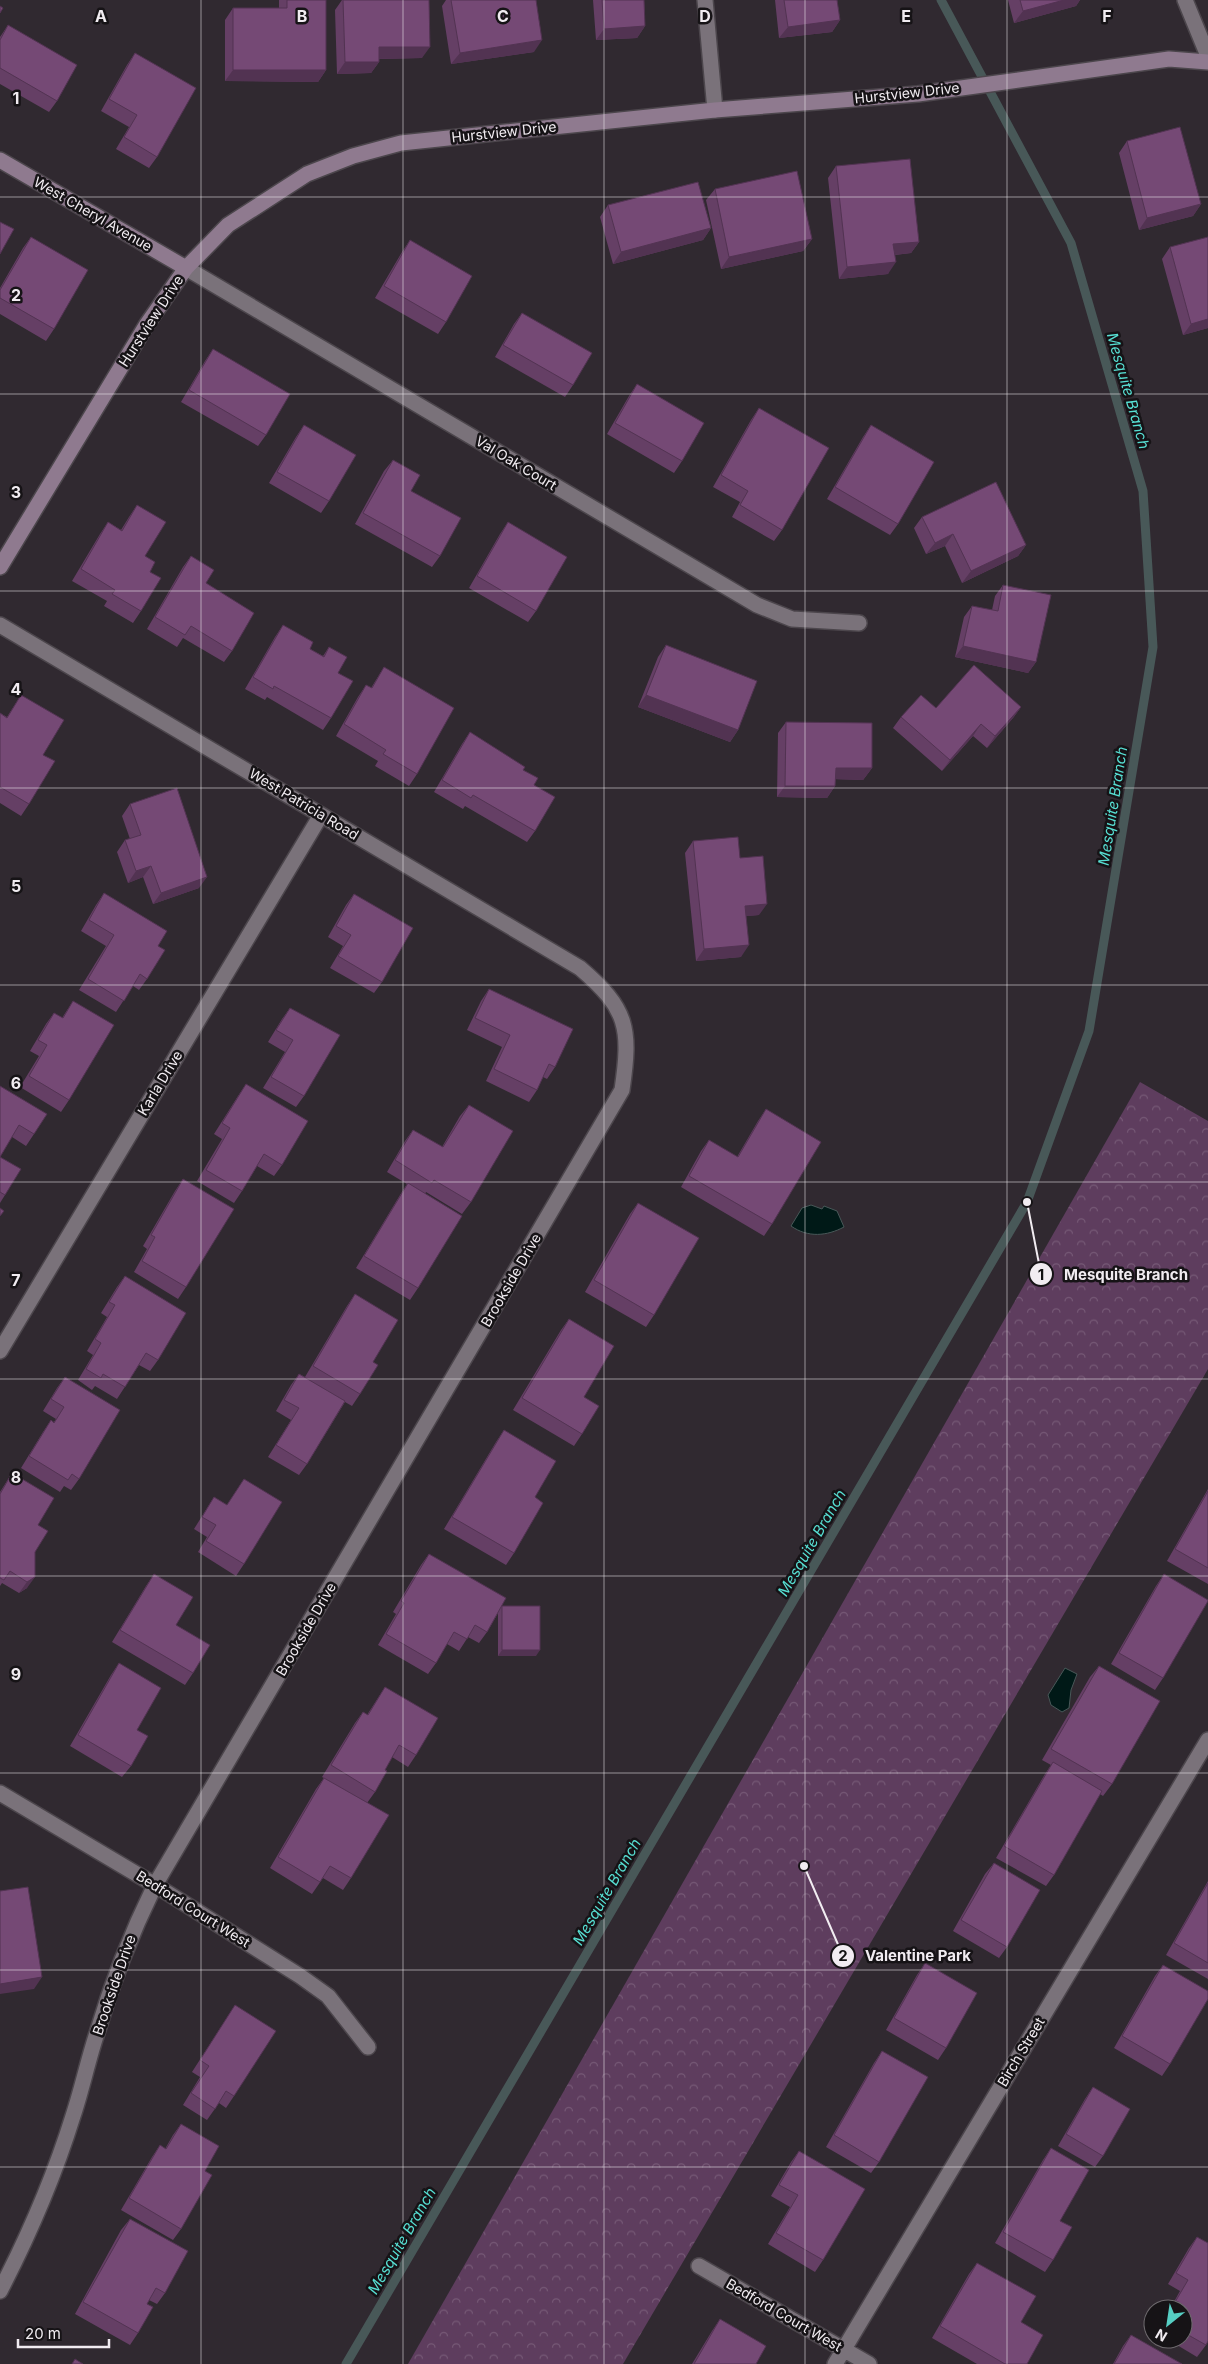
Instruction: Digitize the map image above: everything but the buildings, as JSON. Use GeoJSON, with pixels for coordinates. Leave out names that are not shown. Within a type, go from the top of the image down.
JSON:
{"type":"FeatureCollection","features":[{"type":"Feature","properties":{"kind":"street"},"geometry":{"type":"LineString","coordinates":[[705,0],[715,110]]}},
{"type":"Feature","properties":{"kind":"street"},"geometry":{"type":"LineString","coordinates":[[1185,0],[1208,56]]}},
{"type":"Feature","properties":{"kind":"street","name":"Hurstview Drive"},"geometry":{"type":"LineString","coordinates":[[0,567],[147,324],[186,268],[228,225],[307,174],[353,156],[401,143],[715,110],[956,88],[1169,59],[1208,62]]}},
{"type":"Feature","properties":{"kind":"street","name":"West Cheryl Avenue"},"geometry":{"type":"LineString","coordinates":[[0,160],[186,268]]}},
{"type":"Feature","properties":{"kind":"street","name":"Val Oak Court"},"geometry":{"type":"LineString","coordinates":[[186,268],[757,605],[792,619],[859,623]]}},
{"type":"Feature","properties":{"kind":"street","name":"West Patricia Road"},"geometry":{"type":"LineString","coordinates":[[0,624],[580,968],[604,989]]}},
{"type":"Feature","properties":{"kind":"street","name":"Karla Drive"},"geometry":{"type":"LineString","coordinates":[[0,1351],[321,815]]}},
{"type":"Feature","properties":{"kind":"street","name":"Brookside Drive"},"geometry":{"type":"LineString","coordinates":[[0,2291],[22,2248],[50,2184],[73,2116],[97,2032],[134,1928],[155,1885],[622,1090],[628,1052],[622,1015],[604,989]]}},
{"type":"Feature","properties":{"kind":"street","name":"Birch Street"},"geometry":{"type":"LineString","coordinates":[[834,2364],[1208,1740]]}},
{"type":"Feature","properties":{"kind":"street","name":"Bedford Court West"},"geometry":{"type":"LineString","coordinates":[[0,1793],[268,1954],[328,1996],[368,2047]]}},
{"type":"Feature","properties":{"kind":"street","name":"Bedford Court West"},"geometry":{"type":"LineString","coordinates":[[699,2266],[869,2364]]}},
{"type":"Feature","properties":{"kind":"green space"},"geometry":{"type":"Polygon","coordinates":[[[1140,1082],[1208,1121],[1208,1369],[623,2364],[408,2364],[1140,1082]]]}},
{"type":"Feature","properties":{"kind":"shaded area"},"geometry":{"type":"Polygon","coordinates":[[[811,1205],[822,1209],[824,1206],[837,1211],[844,1227],[824,1234],[811,1234],[791,1226],[802,1208],[811,1205]]]}},
{"type":"Feature","properties":{"kind":"shaded area"},"geometry":{"type":"Polygon","coordinates":[[[1065,1668],[1077,1674],[1071,1690],[1069,1708],[1062,1712],[1051,1705],[1048,1695],[1065,1668]]]}},
{"type":"Feature","properties":{"kind":"waterway","name":"Mesquite Branch"},"geometry":{"type":"LineString","coordinates":[[346,2364],[1027,1202],[1089,1031],[1153,647],[1143,491],[1071,243],[941,0]]}},
{"type":"Feature","properties":{"kind":"place","name":"Mesquite Branch"},"geometry":{"type":"Point","coordinates":[1027,1202]}},
{"type":"Feature","properties":{"kind":"place","name":"Valentine Park"},"geometry":{"type":"Point","coordinates":[804,1866]}}]}
